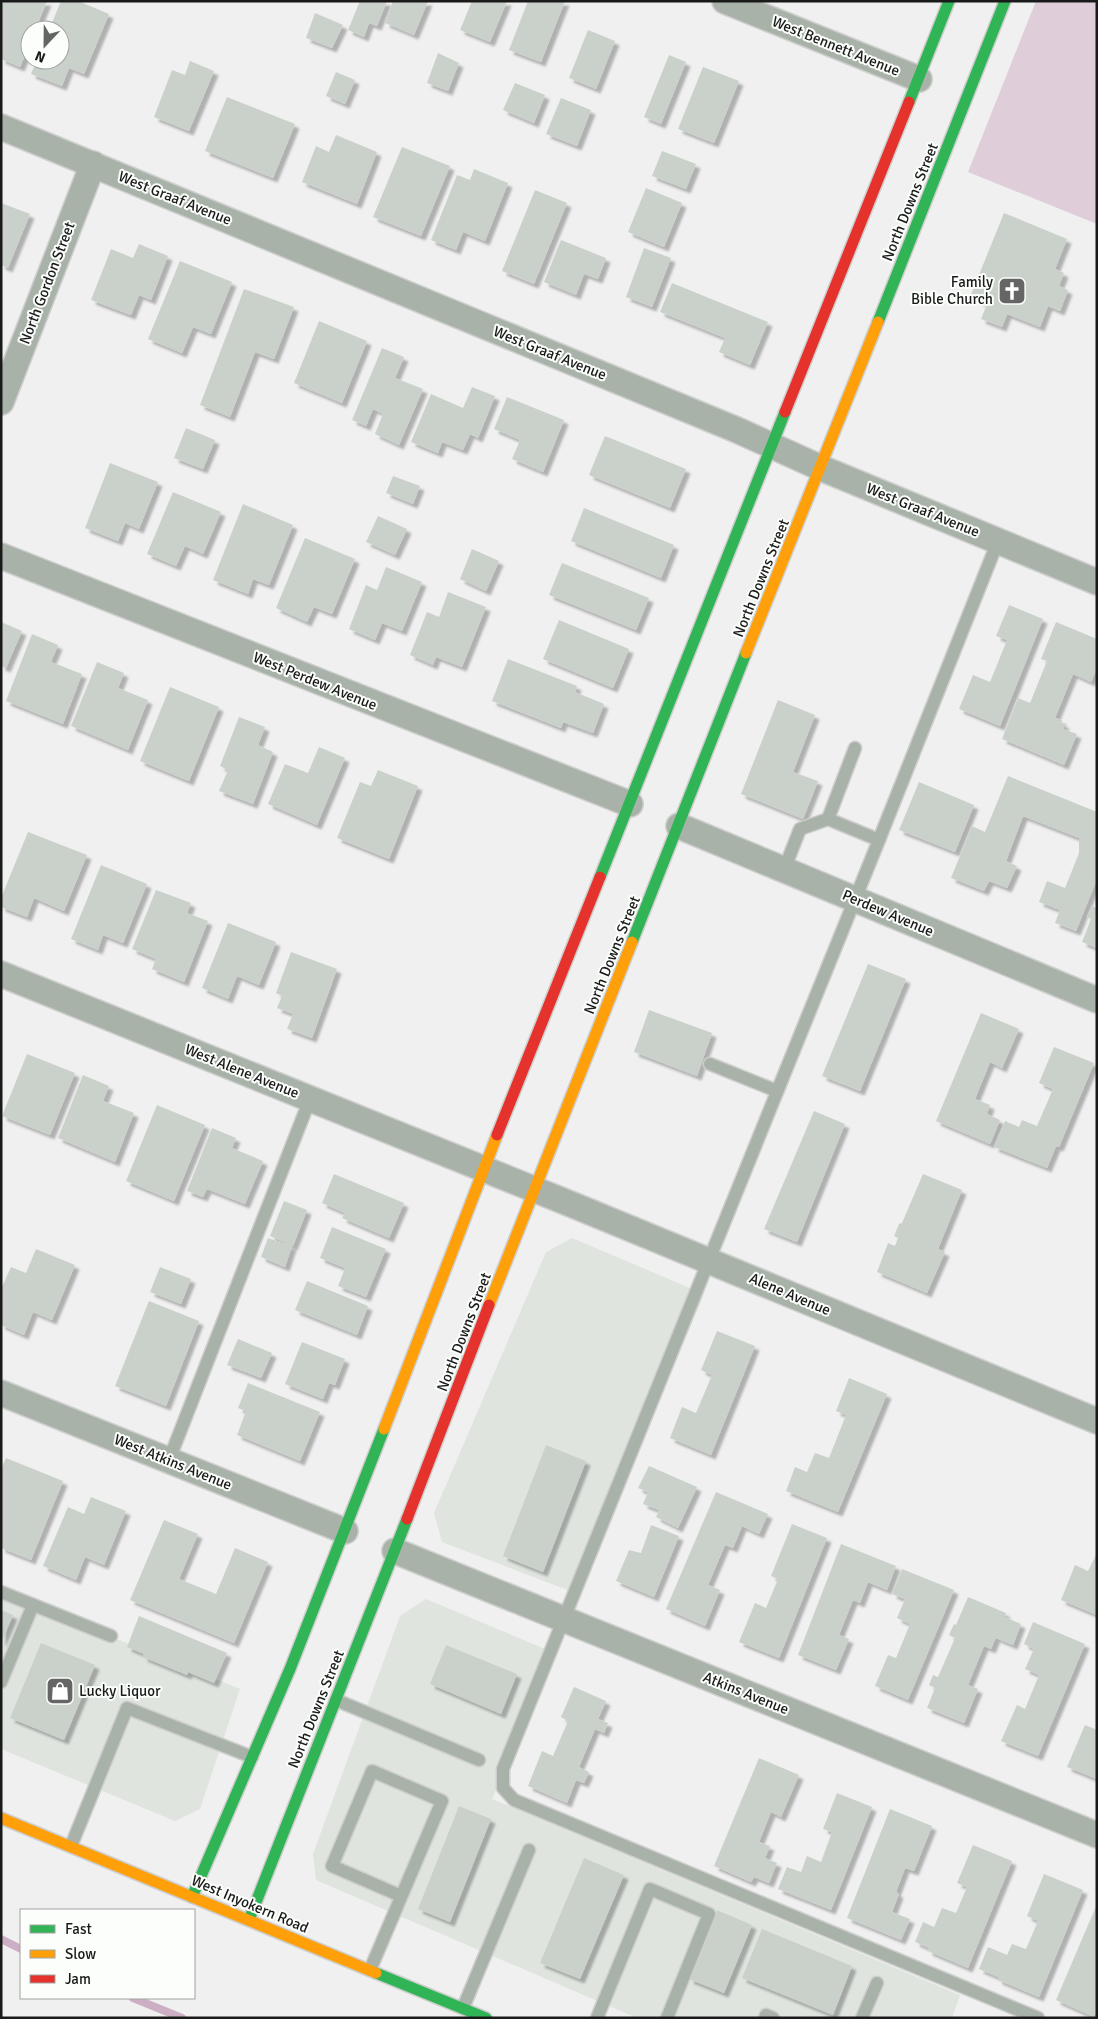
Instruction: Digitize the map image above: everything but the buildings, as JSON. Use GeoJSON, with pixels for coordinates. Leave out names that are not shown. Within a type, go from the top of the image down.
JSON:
{"type":"FeatureCollection","features":[{"type":"Feature","properties":{"kind":"street","name":"West Bennett Avenue"},"geometry":{"type":"LineString","coordinates":[[725,1],[918,79]]}},
{"type":"Feature","properties":{"kind":"street"},"geometry":{"type":"LineString","coordinates":[[192,1896],[290,1669],[484,1168],[949,1]]}},
{"type":"Feature","properties":{"kind":"street","name":"North Downs Street"},"geometry":{"type":"LineString","coordinates":[[249,1920],[395,1551],[534,1189],[1006,1]]}},
{"type":"Feature","properties":{"kind":"street","name":"West Graaf Avenue"},"geometry":{"type":"LineString","coordinates":[[1,127],[1097,582]]}},
{"type":"Feature","properties":{"kind":"street","name":"North Gordon Street"},"geometry":{"type":"LineString","coordinates":[[1,402],[93,164]]}},
{"type":"Feature","properties":{"kind":"street","name":"West Perdew Avenue"},"geometry":{"type":"LineString","coordinates":[[1,556],[630,804]]}},
{"type":"Feature","properties":{"kind":"street","name":"Perdew Avenue"},"geometry":{"type":"LineString","coordinates":[[679,826],[1097,1000]]}},
{"type":"Feature","properties":{"kind":"street","name":"West Alene Avenue"},"geometry":{"type":"LineString","coordinates":[[1,974],[484,1168]]}},
{"type":"Feature","properties":{"kind":"street","name":"Alene Avenue"},"geometry":{"type":"LineString","coordinates":[[484,1168],[1097,1421]]}},
{"type":"Feature","properties":{"kind":"street","name":"West Atkins Avenue"},"geometry":{"type":"LineString","coordinates":[[1,1393],[345,1531]]}},
{"type":"Feature","properties":{"kind":"street","name":"Atkins Avenue"},"geometry":{"type":"LineString","coordinates":[[395,1551],[1097,1835]]}},
{"type":"Feature","properties":{"kind":"street","name":"West Inyokern Road"},"geometry":{"type":"LineString","coordinates":[[1,1818],[486,2018]]}},
{"type":"Feature","properties":{"kind":"lane"},"geometry":{"type":"LineString","coordinates":[[998,541],[855,900],[503,1769],[503,1788],[514,1800],[1038,2018]]}},
{"type":"Feature","properties":{"kind":"lane"},"geometry":{"type":"LineString","coordinates":[[828,819],[855,748]]}},
{"type":"Feature","properties":{"kind":"lane"},"geometry":{"type":"LineString","coordinates":[[784,870],[800,829],[828,819],[879,840]]}},
{"type":"Feature","properties":{"kind":"lane"},"geometry":{"type":"LineString","coordinates":[[710,1064],[777,1091]]}},
{"type":"Feature","properties":{"kind":"lane"},"geometry":{"type":"LineString","coordinates":[[169,1460],[310,1098]]}},
{"type":"Feature","properties":{"kind":"lane"},"geometry":{"type":"LineString","coordinates":[[1,1592],[111,1636]]}},
{"type":"Feature","properties":{"kind":"lane"},"geometry":{"type":"LineString","coordinates":[[1,1682],[33,1605]]}},
{"type":"Feature","properties":{"kind":"lane"},"geometry":{"type":"LineString","coordinates":[[336,1700],[479,1760]]}},
{"type":"Feature","properties":{"kind":"lane"},"geometry":{"type":"LineString","coordinates":[[71,1846],[128,1708],[252,1758]]}},
{"type":"Feature","properties":{"kind":"lane"},"geometry":{"type":"LineString","coordinates":[[370,1970],[442,1801],[372,1771],[332,1866],[401,1896]]}},
{"type":"Feature","properties":{"kind":"lane"},"geometry":{"type":"LineString","coordinates":[[464,2008],[529,1850]]}},
{"type":"Feature","properties":{"kind":"lane"},"geometry":{"type":"LineString","coordinates":[[597,2018],[650,1889],[709,1914],[667,2018]]}},
{"type":"Feature","properties":{"kind":"lane"},"geometry":{"type":"LineString","coordinates":[[862,2018],[877,1983]]}},
{"type":"Feature","properties":{"kind":"lane"},"geometry":{"type":"LineString","coordinates":[[765,2018],[766,2015],[772,2018]]}},
{"type":"Feature","properties":{"kind":"shaded area"},"geometry":{"type":"Polygon","coordinates":[[[1036,1],[1097,1],[1097,224],[968,172],[1036,1]]]}},
{"type":"Feature","properties":{"kind":"shaded area"},"geometry":{"type":"Polygon","coordinates":[[[572,1238],[704,1294],[578,1594],[442,1542],[434,1513],[546,1252],[572,1238]]]}},
{"type":"Feature","properties":{"kind":"shaded area"},"geometry":{"type":"Polygon","coordinates":[[[1,1592],[240,1689],[200,1809],[175,1821],[1,1749],[1,1592]]]}},
{"type":"Feature","properties":{"kind":"shaded area"},"geometry":{"type":"Polygon","coordinates":[[[426,1599],[557,1654],[492,1799],[960,1995],[952,2018],[637,2018],[316,1880],[313,1854],[400,1616],[426,1599]]]}},
{"type":"Feature","properties":{"kind":"waterway"},"geometry":{"type":"LineString","coordinates":[[1,1939],[20,1948]]}},
{"type":"Feature","properties":{"kind":"waterway"},"geometry":{"type":"LineString","coordinates":[[135,1999],[182,2018]]}},
{"type":"Feature","properties":{"kind":"traffic: fast"},"geometry":{"type":"LineString","coordinates":[[909,102],[949,1]]}},
{"type":"Feature","properties":{"kind":"traffic: fast"},"geometry":{"type":"LineString","coordinates":[[878,322],[1005,1]]}},
{"type":"Feature","properties":{"kind":"traffic: fast"},"geometry":{"type":"LineString","coordinates":[[600,877],[785,412]]}},
{"type":"Feature","properties":{"kind":"traffic: fast"},"geometry":{"type":"LineString","coordinates":[[632,942],[746,653]]}},
{"type":"Feature","properties":{"kind":"traffic: fast"},"geometry":{"type":"LineString","coordinates":[[192,1897],[290,1669],[384,1429]]}},
{"type":"Feature","properties":{"kind":"traffic: fast"},"geometry":{"type":"LineString","coordinates":[[249,1920],[407,1519]]}},
{"type":"Feature","properties":{"kind":"traffic: fast"},"geometry":{"type":"LineString","coordinates":[[376,1973],[486,2018]]}},
{"type":"Feature","properties":{"kind":"traffic: slow"},"geometry":{"type":"LineString","coordinates":[[746,653],[878,322]]}},
{"type":"Feature","properties":{"kind":"traffic: slow"},"geometry":{"type":"LineString","coordinates":[[489,1305],[632,942]]}},
{"type":"Feature","properties":{"kind":"traffic: slow"},"geometry":{"type":"LineString","coordinates":[[384,1429],[497,1135]]}},
{"type":"Feature","properties":{"kind":"traffic: slow"},"geometry":{"type":"LineString","coordinates":[[1,1818],[376,1973]]}},
{"type":"Feature","properties":{"kind":"traffic: jam"},"geometry":{"type":"LineString","coordinates":[[785,412],[909,102]]}},
{"type":"Feature","properties":{"kind":"traffic: jam"},"geometry":{"type":"LineString","coordinates":[[497,1135],[600,877]]}},
{"type":"Feature","properties":{"kind":"traffic: jam"},"geometry":{"type":"LineString","coordinates":[[407,1519],[489,1305]]}},
{"type":"Feature","properties":{"kind":"place","name":"Family Bible Church"},"geometry":{"type":"Point","coordinates":[1012,291]}},
{"type":"Feature","properties":{"kind":"place","name":"Lucky Liquor"},"geometry":{"type":"Point","coordinates":[60,1691]}}]}
